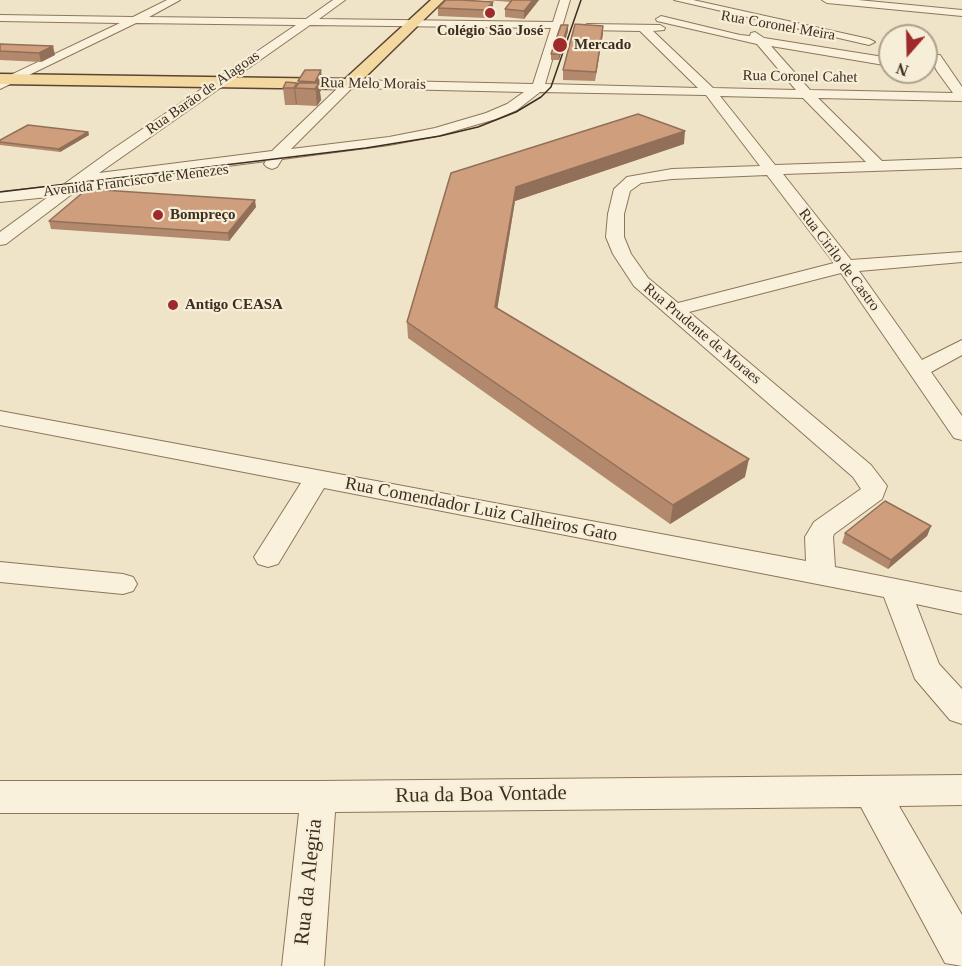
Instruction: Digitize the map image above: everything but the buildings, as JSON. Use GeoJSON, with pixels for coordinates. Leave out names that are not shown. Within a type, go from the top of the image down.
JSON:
{"type":"FeatureCollection","features":[{"type":"Feature","properties":{"kind":"main road"},"geometry":{"type":"LineString","coordinates":[[349,84],[438,0]]}},
{"type":"Feature","properties":{"kind":"main road","name":"Rua Melo Morais"},"geometry":{"type":"LineString","coordinates":[[4,81],[220,81],[349,84]]}},
{"type":"Feature","properties":{"kind":"street"},"geometry":{"type":"LineString","coordinates":[[4,81],[175,0]]}},
{"type":"Feature","properties":{"kind":"street","name":"Rua Barão de Alagoas"},"geometry":{"type":"LineString","coordinates":[[0,240],[115,154],[340,0]]}},
{"type":"Feature","properties":{"kind":"street"},"geometry":{"type":"LineString","coordinates":[[274,160],[437,132],[475,122],[512,107],[538,87],[565,0]]}},
{"type":"Feature","properties":{"kind":"street"},"geometry":{"type":"LineString","coordinates":[[679,0],[878,44]]}},
{"type":"Feature","properties":{"kind":"street"},"geometry":{"type":"LineString","coordinates":[[825,4],[845,1],[962,13]]}},
{"type":"Feature","properties":{"kind":"street"},"geometry":{"type":"LineString","coordinates":[[721,34],[802,13]]}},
{"type":"Feature","properties":{"kind":"street"},"geometry":{"type":"LineString","coordinates":[[0,18],[558,25]]}},
{"type":"Feature","properties":{"kind":"street","name":"Rua Coronel Meira"},"geometry":{"type":"LineString","coordinates":[[661,19],[721,34],[878,60]]}},
{"type":"Feature","properties":{"kind":"street"},"geometry":{"type":"LineString","coordinates":[[587,27],[699,28]]}},
{"type":"Feature","properties":{"kind":"street","name":"Rua Cirilo de Castro"},"geometry":{"type":"LineString","coordinates":[[643,28],[710,92],[846,267],[962,433]]}},
{"type":"Feature","properties":{"kind":"street"},"geometry":{"type":"LineString","coordinates":[[748,28],[807,94],[878,166]]}},
{"type":"Feature","properties":{"kind":"street"},"geometry":{"type":"LineString","coordinates":[[938,58],[953,61]]}},
{"type":"Feature","properties":{"kind":"street"},"geometry":{"type":"LineString","coordinates":[[938,65],[962,96]]}},
{"type":"Feature","properties":{"kind":"street"},"geometry":{"type":"LineString","coordinates":[[938,70],[943,71]]}},
{"type":"Feature","properties":{"kind":"street"},"geometry":{"type":"LineString","coordinates":[[274,160],[349,84]]}},
{"type":"Feature","properties":{"kind":"street","name":"Rua Melo Morais"},"geometry":{"type":"LineString","coordinates":[[349,84],[710,92]]}},
{"type":"Feature","properties":{"kind":"street","name":"Rua Coronel Cahet"},"geometry":{"type":"LineString","coordinates":[[710,92],[962,96]]}},
{"type":"Feature","properties":{"kind":"street"},"geometry":{"type":"LineString","coordinates":[[274,160],[420,147],[510,125]]}},
{"type":"Feature","properties":{"kind":"street","name":"Avenida Francisco de Menezes"},"geometry":{"type":"LineString","coordinates":[[0,198],[76,185],[274,160]]}},
{"type":"Feature","properties":{"kind":"street","name":"Rua Prudente de Moraes"},"geometry":{"type":"LineString","coordinates":[[821,574],[819,537],[824,528],[873,493],[874,486],[862,471],[641,282],[622,254],[615,237],[616,214],[622,189],[640,177],[962,163]]}},
{"type":"Feature","properties":{"kind":"street"},"geometry":{"type":"LineString","coordinates":[[675,310],[846,267],[962,257]]}},
{"type":"Feature","properties":{"kind":"street"},"geometry":{"type":"LineString","coordinates":[[920,370],[962,346]]}},
{"type":"Feature","properties":{"kind":"street","name":"Rua Comendador Luiz Calheiros Gato"},"geometry":{"type":"LineString","coordinates":[[0,418],[895,588],[962,603]]}},
{"type":"Feature","properties":{"kind":"street"},"geometry":{"type":"LineString","coordinates":[[268,557],[317,479]]}},
{"type":"Feature","properties":{"kind":"street"},"geometry":{"type":"LineString","coordinates":[[0,572],[123,584]]}},
{"type":"Feature","properties":{"kind":"street"},"geometry":{"type":"LineString","coordinates":[[895,588],[923,664],[962,711]]}},
{"type":"Feature","properties":{"kind":"street","name":"Rua da Boa Vontade"},"geometry":{"type":"LineString","coordinates":[[0,797],[318,797],[962,789]]}},
{"type":"Feature","properties":{"kind":"street"},"geometry":{"type":"LineString","coordinates":[[871,791],[959,949]]}},
{"type":"Feature","properties":{"kind":"street","name":"Rua da Alegria"},"geometry":{"type":"LineString","coordinates":[[303,966],[318,797]]}},
{"type":"Feature","properties":{"kind":"tram line"},"geometry":{"type":"LineString","coordinates":[[0,192],[366,148],[440,136],[478,127],[516,112],[541,97],[551,87],[581,0]]}},
{"type":"Feature","properties":{"kind":"place","name":"Colégio São José"},"geometry":{"type":"Point","coordinates":[490,13]}},
{"type":"Feature","properties":{"kind":"place","name":"Mercado"},"geometry":{"type":"Point","coordinates":[560,45]}},
{"type":"Feature","properties":{"kind":"place","name":"Bompreço"},"geometry":{"type":"Point","coordinates":[158,215]}},
{"type":"Feature","properties":{"kind":"place","name":"Antigo CEASA"},"geometry":{"type":"Point","coordinates":[173,305]}}]}
